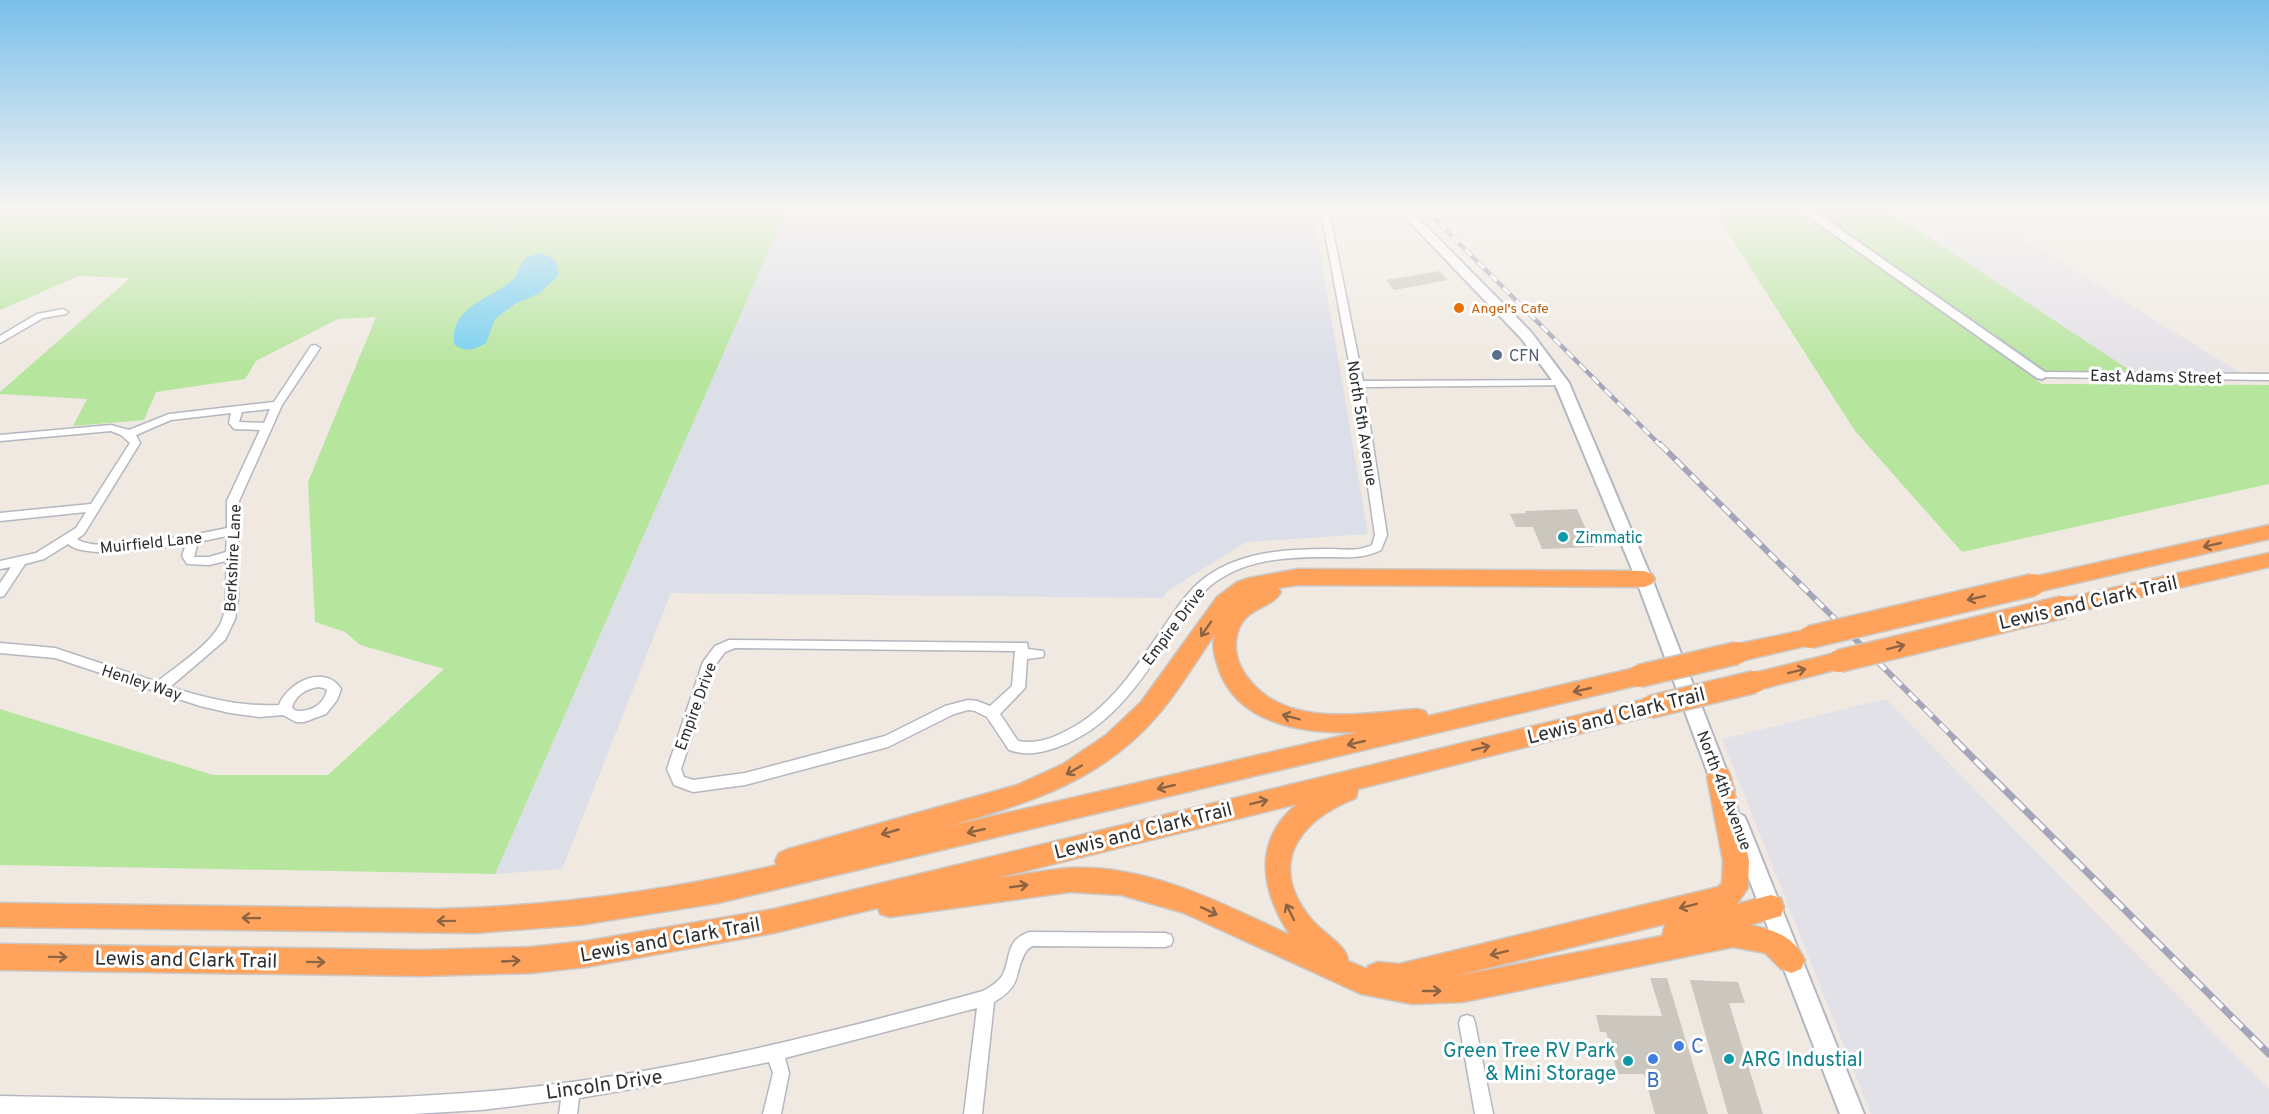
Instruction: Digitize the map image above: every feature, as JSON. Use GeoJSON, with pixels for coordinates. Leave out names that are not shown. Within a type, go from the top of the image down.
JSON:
{"type":"FeatureCollection","features":[{"type":"Feature","properties":{"kind":"highway","name":"Lewis and Clark Trail"},"geometry":{"type":"LineString","coordinates":[[0,915],[440,921],[507,920],[609,911],[718,891],[1810,636],[2269,532]]}},
{"type":"Feature","properties":{"kind":"highway","name":"Lewis and Clark Trail"},"geometry":{"type":"LineString","coordinates":[[0,957],[476,963],[586,954],[774,921],[1839,661],[2269,560]]}},
{"type":"Feature","properties":{"kind":"highway"},"geometry":{"type":"LineString","coordinates":[[2170,584],[2269,574]]}},
{"type":"Feature","properties":{"kind":"highway"},"geometry":{"type":"LineString","coordinates":[[609,911],[1011,798],[1048,784],[1095,757],[1133,726],[1161,693],[1225,603],[1240,591],[1257,583],[1298,577],[1646,586]]}},
{"type":"Feature","properties":{"kind":"highway"},"geometry":{"type":"LineString","coordinates":[[1495,711],[1378,721],[1313,721],[1283,715],[1257,702],[1237,684],[1226,663],[1224,652],[1226,631],[1238,612],[1256,598],[1293,587],[1646,586]]}},
{"type":"Feature","properties":{"kind":"highway"},"geometry":{"type":"LineString","coordinates":[[1424,762],[1325,799],[1301,815],[1285,838],[1280,852],[1278,874],[1282,896],[1288,911],[1308,939],[1321,950],[1353,968],[1371,974],[1399,977],[1725,897],[1771,907]]}},
{"type":"Feature","properties":{"kind":"highway"},"geometry":{"type":"LineString","coordinates":[[1719,777],[1736,861],[1735,888],[1725,897]]}},
{"type":"Feature","properties":{"kind":"highway"},"geometry":{"type":"LineString","coordinates":[[774,921],[1048,882],[1095,880],[1146,888],[1184,900],[1361,981],[1409,990],[1434,992],[1463,989],[1733,934],[1772,942],[1791,960]]}},
{"type":"Feature","properties":{"kind":"highway"},"geometry":{"type":"LineString","coordinates":[[1463,989],[1771,907]]}},
{"type":"Feature","properties":{"kind":"main road","name":"North 4th Avenue"},"geometry":{"type":"LineString","coordinates":[[1456,263],[1526,335],[1562,383],[1646,586],[1852,1114]]}},
{"type":"Feature","properties":{"kind":"main road"},"geometry":{"type":"LineString","coordinates":[[1882,263],[2042,375]]}},
{"type":"Feature","properties":{"kind":"street","name":"North 5th Avenue"},"geometry":{"type":"LineString","coordinates":[[1289,554],[1365,553],[1380,543],[1381,535],[1358,384],[1335,263]]}},
{"type":"Feature","properties":{"kind":"street"},"geometry":{"type":"LineString","coordinates":[[0,340],[40,316],[63,312]]}},
{"type":"Feature","properties":{"kind":"street","name":"Berkshire Lane"},"geometry":{"type":"LineString","coordinates":[[160,687],[220,637],[225,628],[232,599],[233,501],[277,405],[315,348]]}},
{"type":"Feature","properties":{"kind":"street","name":"East Adams Street"},"geometry":{"type":"LineString","coordinates":[[2042,375],[2269,377]]}},
{"type":"Feature","properties":{"kind":"street"},"geometry":{"type":"LineString","coordinates":[[1358,384],[1562,383]]}},
{"type":"Feature","properties":{"kind":"street"},"geometry":{"type":"LineString","coordinates":[[128,434],[169,417],[277,405]]}},
{"type":"Feature","properties":{"kind":"street"},"geometry":{"type":"LineString","coordinates":[[237,409],[234,423],[238,427],[267,426]]}},
{"type":"Feature","properties":{"kind":"street"},"geometry":{"type":"LineString","coordinates":[[0,438],[100,428],[118,429],[134,438],[133,448],[80,531],[40,556],[0,565]]}},
{"type":"Feature","properties":{"kind":"street"},"geometry":{"type":"LineString","coordinates":[[0,517],[96,507]]}},
{"type":"Feature","properties":{"kind":"street","name":"Muirfield Lane"},"geometry":{"type":"LineString","coordinates":[[70,539],[76,545],[94,548],[193,539],[233,531]]}},
{"type":"Feature","properties":{"kind":"street"},"geometry":{"type":"LineString","coordinates":[[193,539],[188,556],[191,561],[209,561],[233,555]]}},
{"type":"Feature","properties":{"kind":"street","name":"Empire Drive"},"geometry":{"type":"LineString","coordinates":[[1021,654],[1022,646],[742,642],[726,645],[714,654],[710,662],[674,769],[679,781],[693,786],[745,779],[888,741],[958,707],[976,706],[992,712],[1014,746],[1032,750],[1076,734],[1092,724],[1119,699],[1188,602],[1207,582],[1246,561],[1289,554]]}},
{"type":"Feature","properties":{"kind":"street"},"geometry":{"type":"LineString","coordinates":[[0,593],[20,562]]}},
{"type":"Feature","properties":{"kind":"street","name":"Henley Way"},"geometry":{"type":"LineString","coordinates":[[0,648],[54,653],[190,698],[228,707],[266,713],[286,710]]}},
{"type":"Feature","properties":{"kind":"street"},"geometry":{"type":"LineString","coordinates":[[992,712],[1018,688],[1021,654],[1038,654]]}},
{"type":"Feature","properties":{"kind":"street","name":"Lincoln Drive"},"geometry":{"type":"LineString","coordinates":[[0,1105],[360,1108],[484,1100],[571,1089],[714,1067],[986,998],[996,994],[1010,979],[1018,948],[1029,939],[1165,940]]}},
{"type":"Feature","properties":{"kind":"street"},"geometry":{"type":"LineString","coordinates":[[973,1114],[986,998]]}},
{"type":"Feature","properties":{"kind":"street"},"geometry":{"type":"LineString","coordinates":[[1467,1023],[1484,1114]]}},
{"type":"Feature","properties":{"kind":"street"},"geometry":{"type":"LineString","coordinates":[[772,1114],[781,1073],[775,1053]]}},
{"type":"Feature","properties":{"kind":"street"},"geometry":{"type":"LineString","coordinates":[[568,1114],[571,1089]]}},
{"type":"Feature","properties":{"kind":"shaded area"},"geometry":{"type":"Polygon","coordinates":[[[763,263],[1322,263],[1368,534],[1246,542],[1166,592],[1163,598],[671,593],[562,869],[495,874],[763,263]]]}},
{"type":"Feature","properties":{"kind":"shaded area"},"geometry":{"type":"Polygon","coordinates":[[[1969,263],[2062,263],[2239,372],[2131,371],[1969,263]]]}},
{"type":"Feature","properties":{"kind":"shaded area"},"geometry":{"type":"Polygon","coordinates":[[[1886,699],[2269,1089],[2269,1114],[1871,1114],[1722,739],[1886,699]]]}},
{"type":"Feature","properties":{"kind":"green space"},"geometry":{"type":"Polygon","coordinates":[[[0,263],[763,263],[495,874],[0,865],[0,709],[213,775],[328,775],[444,669],[360,645],[345,632],[315,622],[308,482],[376,317],[338,319],[256,361],[245,379],[156,392],[144,420],[73,426],[87,399],[0,394],[0,392],[130,278],[79,276],[0,310],[0,263]]]}},
{"type":"Feature","properties":{"kind":"green space"},"geometry":{"type":"Polygon","coordinates":[[[1747,263],[1872,263],[2042,384],[2269,385],[2269,484],[1962,552],[1855,431],[1747,263]]]}},
{"type":"Feature","properties":{"kind":"green space"},"geometry":{"type":"Polygon","coordinates":[[[1890,263],[1968,263],[2131,371],[2044,371],[1890,263]]]}},
{"type":"Feature","properties":{"kind":"water"},"geometry":{"type":"Polygon","coordinates":[[[557,263],[559,275],[540,293],[515,304],[495,319],[486,343],[469,349],[462,349],[454,344],[454,332],[464,313],[515,278],[521,264],[557,263]]]}},
{"type":"Feature","properties":{"kind":"building"},"geometry":{"type":"Polygon","coordinates":[[[1440,271],[1448,280],[1394,290],[1386,280],[1440,271]]]}},
{"type":"Feature","properties":{"kind":"building","name":"Zimmatic"},"geometry":{"type":"Polygon","coordinates":[[[1577,509],[1594,547],[1542,549],[1533,527],[1516,527],[1510,514],[1526,513],[1525,511],[1577,509]]]}},
{"type":"Feature","properties":{"kind":"building"},"geometry":{"type":"Polygon","coordinates":[[[1650,978],[1667,978],[1708,1114],[1655,1114],[1644,1074],[1618,1074],[1606,1032],[1600,1032],[1596,1015],[1662,1016],[1650,978]]]}},
{"type":"Feature","properties":{"kind":"building","name":"ARG Industial"},"geometry":{"type":"Polygon","coordinates":[[[1690,980],[1738,982],[1745,1003],[1729,1003],[1763,1114],[1728,1114],[1690,980]]]}},
{"type":"Feature","properties":{"kind":"railway"},"geometry":{"type":"LineString","coordinates":[[1479,263],[1661,446]]}},
{"type":"Feature","properties":{"kind":"railway"},"geometry":{"type":"LineString","coordinates":[[1660,444],[1957,741]]}},
{"type":"Feature","properties":{"kind":"railway"},"geometry":{"type":"LineString","coordinates":[[1955,740],[2269,1054]]}},
{"type":"Feature","properties":{"kind":"place","name":"Angel's Cafe"},"geometry":{"type":"Point","coordinates":[1459,308]}},
{"type":"Feature","properties":{"kind":"place","name":"CFN"},"geometry":{"type":"Point","coordinates":[1497,355]}},
{"type":"Feature","properties":{"kind":"place","name":"Zimmatic"},"geometry":{"type":"Point","coordinates":[1563,537]}},
{"type":"Feature","properties":{"kind":"place","name":"C"},"geometry":{"type":"Point","coordinates":[1679,1046]}},
{"type":"Feature","properties":{"kind":"place","name":"B"},"geometry":{"type":"Point","coordinates":[1653,1059]}},
{"type":"Feature","properties":{"kind":"place","name":"ARG Industial"},"geometry":{"type":"Point","coordinates":[1729,1059]}},
{"type":"Feature","properties":{"kind":"place","name":"Green Tree RV Park & Mini Storage"},"geometry":{"type":"Point","coordinates":[1628,1061]}}]}
